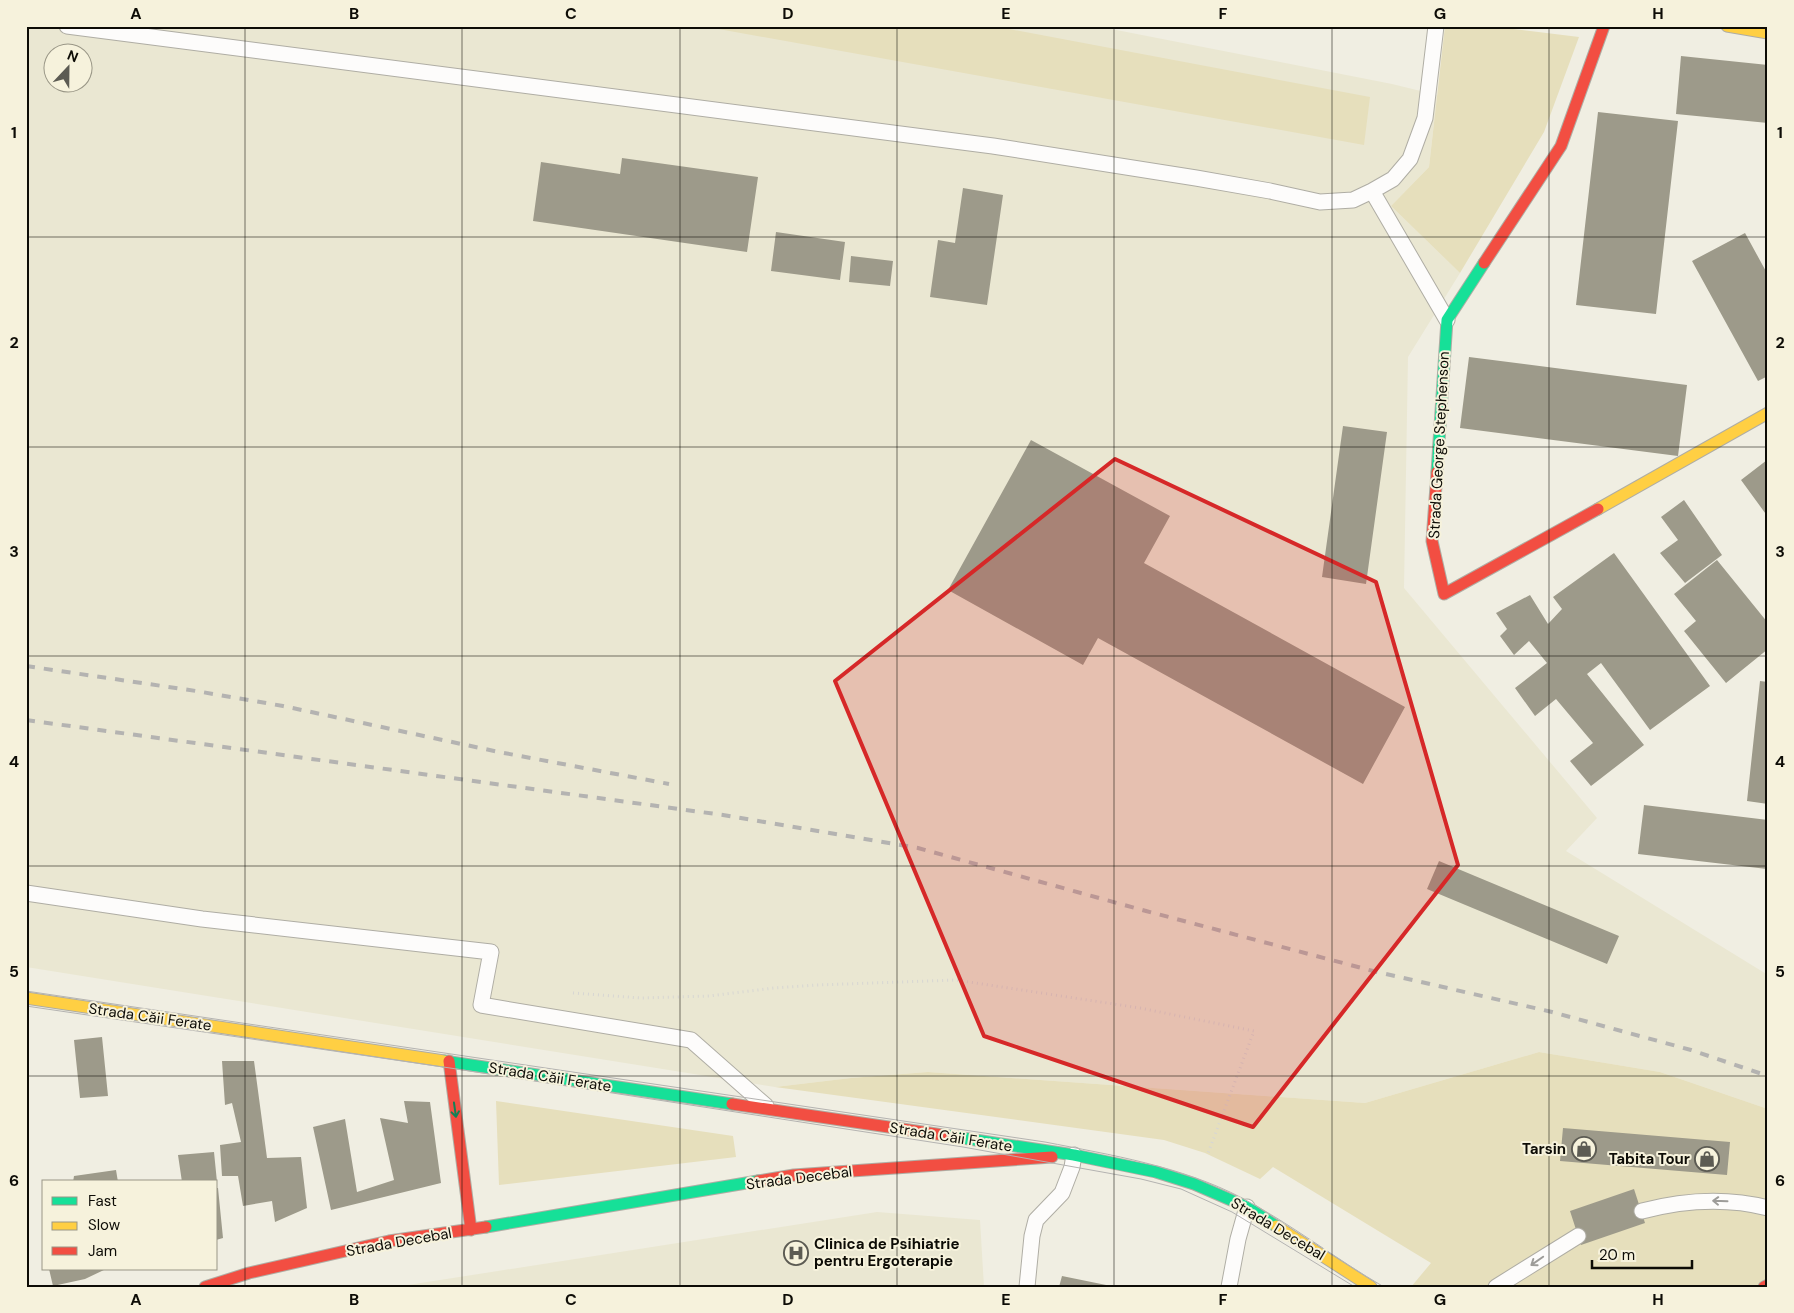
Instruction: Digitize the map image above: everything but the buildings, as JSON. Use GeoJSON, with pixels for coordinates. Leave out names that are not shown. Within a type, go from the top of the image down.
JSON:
{"type":"FeatureCollection","features":[{"type":"Feature","properties":{"kind":"street","name":"Strada George Stephenson"},"geometry":{"type":"LineString","coordinates":[[1604,26],[1561,146],[1447,320],[1432,540],[1444,594],[1768,413]]}},
{"type":"Feature","properties":{"kind":"street"},"geometry":{"type":"LineString","coordinates":[[1727,26],[1768,33]]}},
{"type":"Feature","properties":{"kind":"street","name":"Strada Căii Ferate"},"geometry":{"type":"LineString","coordinates":[[26,998],[1074,1156]]}},
{"type":"Feature","properties":{"kind":"street"},"geometry":{"type":"LineString","coordinates":[[449,1061],[471,1230]]}},
{"type":"Feature","properties":{"kind":"street","name":"Strada Decebal"},"geometry":{"type":"LineString","coordinates":[[205,1287],[249,1273],[362,1247],[794,1176],[1074,1156],[1156,1172],[1194,1184],[1247,1207],[1370,1287]]}},
{"type":"Feature","properties":{"kind":"street"},"geometry":{"type":"LineString","coordinates":[[1764,1287],[1768,1284]]}},
{"type":"Feature","properties":{"kind":"lane"},"geometry":{"type":"LineString","coordinates":[[67,26],[993,146],[1196,178],[1320,202],[1353,200],[1372,191],[1393,179],[1410,159],[1425,118],[1436,26]]}},
{"type":"Feature","properties":{"kind":"lane"},"geometry":{"type":"LineString","coordinates":[[1372,191],[1447,320]]}},
{"type":"Feature","properties":{"kind":"lane"},"geometry":{"type":"LineString","coordinates":[[26,893],[202,919],[491,952],[481,1005],[691,1040],[771,1110]]}},
{"type":"Feature","properties":{"kind":"lane"},"geometry":{"type":"LineString","coordinates":[[1027,1287],[1032,1236],[1036,1220],[1062,1193],[1074,1156]]}},
{"type":"Feature","properties":{"kind":"lane"},"geometry":{"type":"LineString","coordinates":[[1642,1212],[1682,1202],[1702,1200],[1733,1201],[1768,1208]]}},
{"type":"Feature","properties":{"kind":"lane"},"geometry":{"type":"LineString","coordinates":[[1228,1287],[1247,1207]]}},
{"type":"Feature","properties":{"kind":"lane"},"geometry":{"type":"LineString","coordinates":[[1496,1287],[1578,1236]]}},
{"type":"Feature","properties":{"kind":"path"},"geometry":{"type":"LineString","coordinates":[[568,992],[641,998],[710,996],[774,988],[956,980],[1140,1008],[1254,1031],[1207,1158]]}},
{"type":"Feature","properties":{"kind":"highlighted area"},"geometry":{"type":"Polygon","coordinates":[[[1115,459],[1376,582],[1458,865],[1253,1127],[984,1036],[835,681],[1115,459]]]}},
{"type":"Feature","properties":{"kind":"shaded area"},"geometry":{"type":"Polygon","coordinates":[[[26,26],[1096,26],[1392,84],[1437,95],[1429,167],[1391,206],[1460,273],[1408,357],[1404,588],[1597,818],[1566,851],[1768,975],[1768,1109],[1660,1072],[1539,1052],[1365,1103],[928,1072],[851,1078],[775,1087],[26,967],[26,26]]]}},
{"type":"Feature","properties":{"kind":"shaded area"},"geometry":{"type":"Polygon","coordinates":[[[702,26],[993,26],[1370,97],[1364,145],[702,26]]]}},
{"type":"Feature","properties":{"kind":"shaded area"},"geometry":{"type":"Polygon","coordinates":[[[1445,26],[1488,26],[1579,37],[1544,132],[1460,273],[1391,206],[1429,167],[1445,26]]]}},
{"type":"Feature","properties":{"kind":"shaded area"},"geometry":{"type":"Polygon","coordinates":[[[1539,1052],[1660,1072],[1768,1109],[1768,1287],[1411,1287],[1431,1263],[1273,1167],[1260,1179],[1205,1153],[1164,1140],[775,1087],[851,1078],[928,1072],[1365,1103],[1539,1052]]]}},
{"type":"Feature","properties":{"kind":"shaded area"},"geometry":{"type":"Polygon","coordinates":[[[496,1101],[733,1136],[736,1157],[499,1185],[496,1101]]]}},
{"type":"Feature","properties":{"kind":"shaded area","name":"Clinica de Psihiatrie pentru Ergoterapie"},"geometry":{"type":"Polygon","coordinates":[[[877,1212],[980,1220],[984,1287],[395,1287],[877,1212]]]}},
{"type":"Feature","properties":{"kind":"tram line"},"geometry":{"type":"LineString","coordinates":[[26,991],[1045,1142],[1120,1157],[1195,1178],[1242,1198],[1384,1287]]}},
{"type":"Feature","properties":{"kind":"tram line"},"geometry":{"type":"LineString","coordinates":[[26,1006],[450,1068],[963,1147],[1141,1179],[1181,1189],[1232,1212],[1355,1287]]}},
{"type":"Feature","properties":{"kind":"railway"},"geometry":{"type":"LineString","coordinates":[[26,666],[283,706],[499,752],[669,784]]}},
{"type":"Feature","properties":{"kind":"railway"},"geometry":{"type":"LineString","coordinates":[[26,720],[723,815],[918,848],[1373,971],[1552,1012],[1691,1050],[1768,1076]]}},
{"type":"Feature","properties":{"kind":"traffic: fast"},"geometry":{"type":"LineString","coordinates":[[1437,472],[1447,320],[1484,263]]}},
{"type":"Feature","properties":{"kind":"traffic: fast"},"geometry":{"type":"LineString","coordinates":[[444,1061],[732,1104]]}},
{"type":"Feature","properties":{"kind":"traffic: fast"},"geometry":{"type":"LineString","coordinates":[[943,1135],[1074,1155],[1156,1172],[1194,1184],[1247,1207],[1276,1226]]}},
{"type":"Feature","properties":{"kind":"traffic: fast"},"geometry":{"type":"LineString","coordinates":[[486,1227],[758,1181]]}},
{"type":"Feature","properties":{"kind":"traffic: slow"},"geometry":{"type":"LineString","coordinates":[[1727,26],[1768,33]]}},
{"type":"Feature","properties":{"kind":"traffic: slow"},"geometry":{"type":"LineString","coordinates":[[1598,509],[1768,413]]}},
{"type":"Feature","properties":{"kind":"traffic: slow"},"geometry":{"type":"LineString","coordinates":[[26,998],[444,1061]]}},
{"type":"Feature","properties":{"kind":"traffic: slow"},"geometry":{"type":"LineString","coordinates":[[1276,1226],[1371,1287]]}},
{"type":"Feature","properties":{"kind":"traffic: jam"},"geometry":{"type":"LineString","coordinates":[[1484,263],[1561,146],[1604,26]]}},
{"type":"Feature","properties":{"kind":"traffic: jam"},"geometry":{"type":"LineString","coordinates":[[1437,472],[1432,541],[1444,594],[1598,509]]}},
{"type":"Feature","properties":{"kind":"traffic: jam"},"geometry":{"type":"LineString","coordinates":[[449,1061],[471,1230]]}},
{"type":"Feature","properties":{"kind":"traffic: jam"},"geometry":{"type":"LineString","coordinates":[[732,1104],[943,1135]]}},
{"type":"Feature","properties":{"kind":"traffic: jam"},"geometry":{"type":"LineString","coordinates":[[758,1181],[794,1175],[1052,1157]]}},
{"type":"Feature","properties":{"kind":"traffic: jam"},"geometry":{"type":"LineString","coordinates":[[205,1287],[249,1273],[389,1241],[486,1227]]}},
{"type":"Feature","properties":{"kind":"traffic: jam"},"geometry":{"type":"LineString","coordinates":[[1764,1287],[1768,1285]]}},
{"type":"Feature","properties":{"kind":"place","name":"Tarsin"},"geometry":{"type":"Point","coordinates":[1584,1149]}},
{"type":"Feature","properties":{"kind":"place","name":"Tabita Tour"},"geometry":{"type":"Point","coordinates":[1707,1159]}},
{"type":"Feature","properties":{"kind":"place","name":"Clinica de Psihiatrie pentru Ergoterapie"},"geometry":{"type":"Point","coordinates":[796,1253]}}]}
